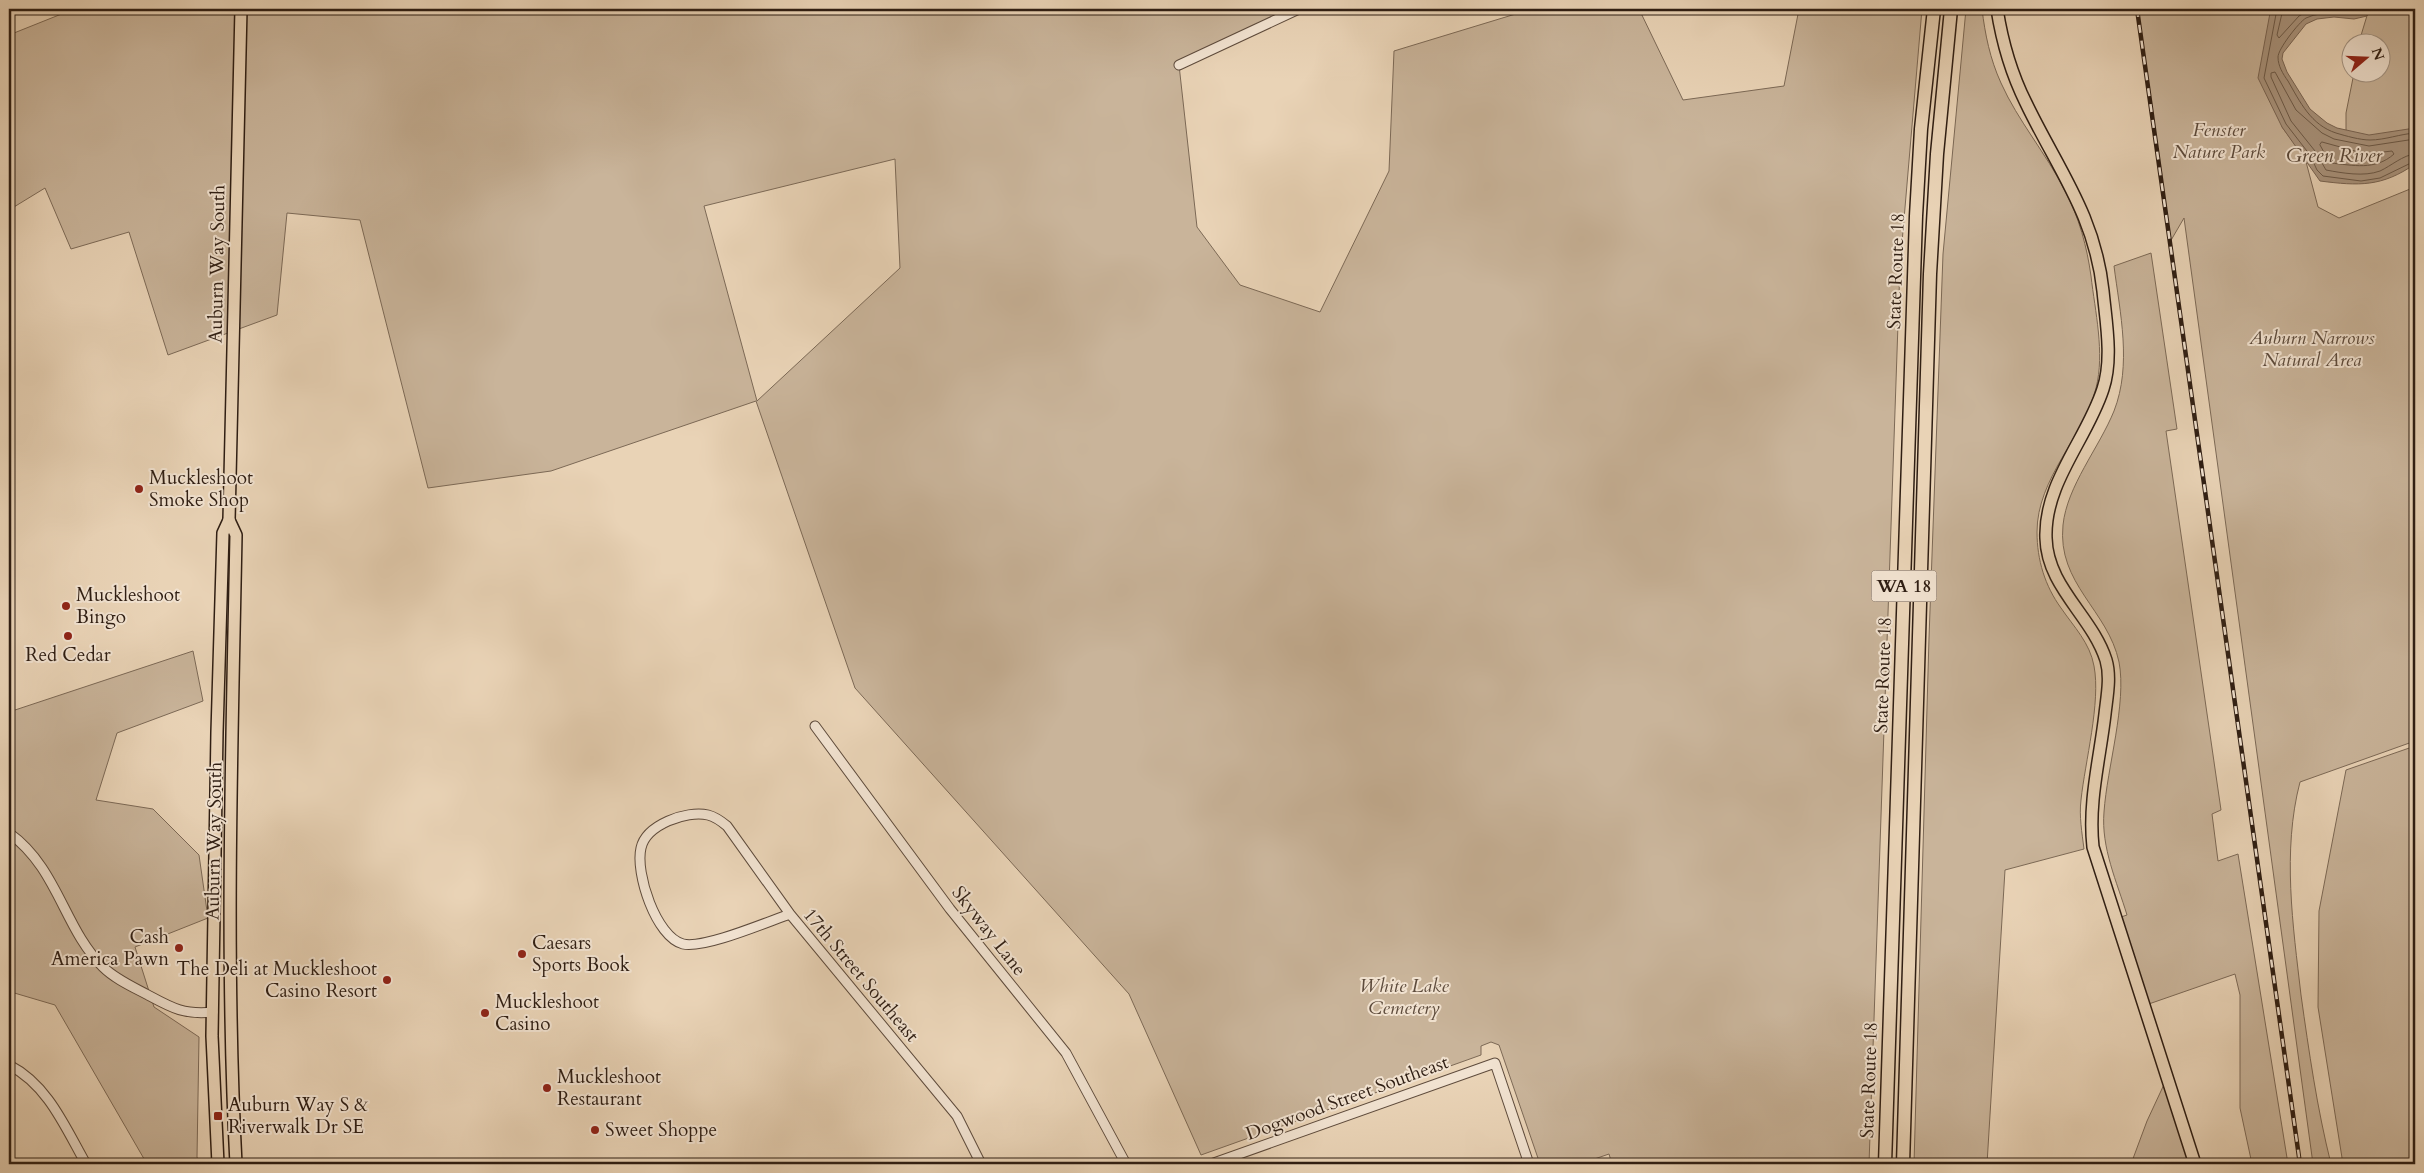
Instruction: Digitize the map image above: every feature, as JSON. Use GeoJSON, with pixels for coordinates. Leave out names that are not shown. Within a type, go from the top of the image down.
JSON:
{"type":"FeatureCollection","features":[{"type":"Feature","properties":{"kind":"highway","name":"State Route 18"},"geometry":{"type":"LineString","coordinates":[[1885,1164],[1916,216],[1921,129],[1934,9]]}},
{"type":"Feature","properties":{"kind":"highway","name":"State Route 18"},"geometry":{"type":"LineString","coordinates":[[1903,1164],[1930,274],[1937,154],[1951,9]]}},
{"type":"Feature","properties":{"kind":"main road","name":"Auburn Way South"},"geometry":{"type":"LineString","coordinates":[[218,1164],[212,1036],[216,732],[223,537],[229,520],[241,9]]}},
{"type":"Feature","properties":{"kind":"main road"},"geometry":{"type":"LineString","coordinates":[[1997,9],[2005,47],[2014,76],[2025,102],[2082,208],[2100,269],[2108,364],[2104,387],[2095,410],[2057,483],[2048,510],[2046,538],[2049,564],[2097,642],[2106,661],[2109,682],[2094,792],[2091,824],[2093,847],[2195,1164]]}},
{"type":"Feature","properties":{"kind":"main road","name":"Auburn Way South"},"geometry":{"type":"LineString","coordinates":[[229,520],[236,534],[230,962],[231,1077],[236,1164]]}},
{"type":"Feature","properties":{"kind":"street"},"geometry":{"type":"LineString","coordinates":[[1179,65],[1299,9]]}},
{"type":"Feature","properties":{"kind":"street","name":"Skyway Lane"},"geometry":{"type":"LineString","coordinates":[[815,726],[950,909],[1066,1053],[1126,1164]]}},
{"type":"Feature","properties":{"kind":"street","name":"17th Street Southeast"},"geometry":{"type":"LineString","coordinates":[[790,914],[706,943],[683,944],[672,939],[661,927],[641,874],[641,846],[648,834],[662,825],[696,814],[708,815],[718,819],[727,826],[790,914],[957,1116],[982,1164]]}},
{"type":"Feature","properties":{"kind":"street"},"geometry":{"type":"LineString","coordinates":[[9,833],[32,854],[45,872],[85,943],[103,967],[168,1007],[182,1012],[213,1012]]}},
{"type":"Feature","properties":{"kind":"street","name":"Dogwood Street Southeast"},"geometry":{"type":"LineString","coordinates":[[1211,1164],[1495,1063],[1530,1164]]}},
{"type":"Feature","properties":{"kind":"street"},"geometry":{"type":"LineString","coordinates":[[9,1065],[24,1073],[47,1097],[86,1164]]}},
{"type":"Feature","properties":{"kind":"green space","name":"White Lake Cemetery"},"geometry":{"type":"Polygon","coordinates":[[[74,9],[1299,9],[1179,65],[1197,227],[1240,285],[1320,312],[1389,171],[1394,51],[1532,9],[1639,9],[1683,100],[1784,86],[1799,9],[1922,9],[1900,266],[1869,1164],[1612,1164],[1609,1154],[1580,1164],[1540,1164],[1499,1045],[1491,1042],[1481,1046],[1481,1055],[1201,1155],[1129,994],[855,688],[756,401],[551,471],[428,488],[360,220],[287,213],[277,315],[168,355],[129,232],[71,249],[45,188],[9,210],[9,39],[14,33],[74,9]],[[895,159],[704,206],[757,401],[900,268],[895,159]]]}},
{"type":"Feature","properties":{"kind":"green space"},"geometry":{"type":"Polygon","coordinates":[[[1966,9],[1982,9],[1988,46],[1997,74],[2015,111],[2049,163],[2070,201],[2085,243],[2097,318],[2099,375],[2090,406],[2044,494],[2039,512],[2037,542],[2040,563],[2046,582],[2055,600],[2089,650],[2096,681],[2092,732],[2080,806],[2084,849],[2005,870],[1987,1164],[1914,1164],[1929,638],[1943,254],[1966,9]]]}},
{"type":"Feature","properties":{"kind":"green space","name":"Auburn Narrows Natural Area"},"geometry":{"type":"Polygon","coordinates":[[[2137,9],[2274,9],[2270,13],[2282,127],[2305,158],[2318,207],[2339,218],[2415,187],[2415,741],[2300,782],[2291,835],[2292,915],[2301,995],[2317,1101],[2331,1164],[2313,1164],[2184,218],[2170,242],[2137,9]]]}},
{"type":"Feature","properties":{"kind":"green space"},"geometry":{"type":"Polygon","coordinates":[[[2369,9],[2415,9],[2415,141],[2346,139],[2346,113],[2352,82],[2392,82],[2392,32],[2362,32],[2369,9]]]}},
{"type":"Feature","properties":{"kind":"green space"},"geometry":{"type":"Polygon","coordinates":[[[2151,253],[2177,429],[2166,431],[2221,810],[2212,814],[2218,861],[2238,854],[2288,1164],[2252,1164],[2240,1108],[2240,995],[2235,974],[2143,1006],[2115,919],[2127,915],[2107,852],[2104,812],[2119,716],[2121,678],[2119,662],[2105,627],[2075,581],[2068,564],[2063,546],[2063,525],[2071,496],[2084,467],[2108,425],[2119,393],[2122,376],[2123,339],[2114,266],[2151,253]]]}},
{"type":"Feature","properties":{"kind":"green space"},"geometry":{"type":"Polygon","coordinates":[[[193,651],[203,701],[117,733],[96,800],[153,809],[199,855],[208,918],[135,947],[154,1007],[199,1037],[197,1157],[199,1164],[147,1164],[55,1005],[11,992],[9,975],[9,712],[193,651]]]}},
{"type":"Feature","properties":{"kind":"green space"},"geometry":{"type":"Polygon","coordinates":[[[2415,746],[2415,1164],[2343,1164],[2318,1007],[2319,911],[2346,770],[2415,746]]]}},
{"type":"Feature","properties":{"kind":"green space"},"geometry":{"type":"Polygon","coordinates":[[[2167,1078],[2193,1164],[2131,1164],[2147,1121],[2167,1078]]]}},
{"type":"Feature","properties":{"kind":"water","name":"Green River"},"geometry":{"type":"Polygon","coordinates":[[[2274,9],[2369,9],[2367,16],[2354,19],[2334,17],[2317,19],[2306,24],[2283,53],[2282,59],[2287,72],[2310,109],[2327,123],[2337,128],[2369,135],[2415,128],[2415,164],[2392,177],[2370,183],[2347,184],[2320,181],[2282,127],[2258,78],[2270,13],[2274,9]]]}},
{"type":"Feature","properties":{"kind":"railway"},"geometry":{"type":"LineString","coordinates":[[2137,9],[2300,1164]]}},
{"type":"Feature","properties":{"kind":"place","name":"Muckleshoot Smoke Shop"},"geometry":{"type":"Point","coordinates":[139,489]}},
{"type":"Feature","properties":{"kind":"place","name":"Muckleshoot Bingo"},"geometry":{"type":"Point","coordinates":[66,606]}},
{"type":"Feature","properties":{"kind":"place","name":"Red Cedar"},"geometry":{"type":"Point","coordinates":[68,636]}},
{"type":"Feature","properties":{"kind":"place","name":"Cash America Pawn"},"geometry":{"type":"Point","coordinates":[179,948]}},
{"type":"Feature","properties":{"kind":"place","name":"Caesars Sports Book"},"geometry":{"type":"Point","coordinates":[522,954]}},
{"type":"Feature","properties":{"kind":"place","name":"The Deli at Muckleshoot Casino Resort"},"geometry":{"type":"Point","coordinates":[387,980]}},
{"type":"Feature","properties":{"kind":"place","name":"Muckleshoot Casino"},"geometry":{"type":"Point","coordinates":[485,1013]}},
{"type":"Feature","properties":{"kind":"place","name":"Muckleshoot Restaurant"},"geometry":{"type":"Point","coordinates":[547,1088]}},
{"type":"Feature","properties":{"kind":"place","name":"Auburn Way S & Riverwalk Dr SE"},"geometry":{"type":"Point","coordinates":[218,1116]}},
{"type":"Feature","properties":{"kind":"place","name":"Sweet Shoppe"},"geometry":{"type":"Point","coordinates":[595,1130]}},
{"type":"Feature","properties":{"kind":"park label","name":"Fenster Nature Park"},"geometry":{"type":"Point","coordinates":[2219,141]}}]}
